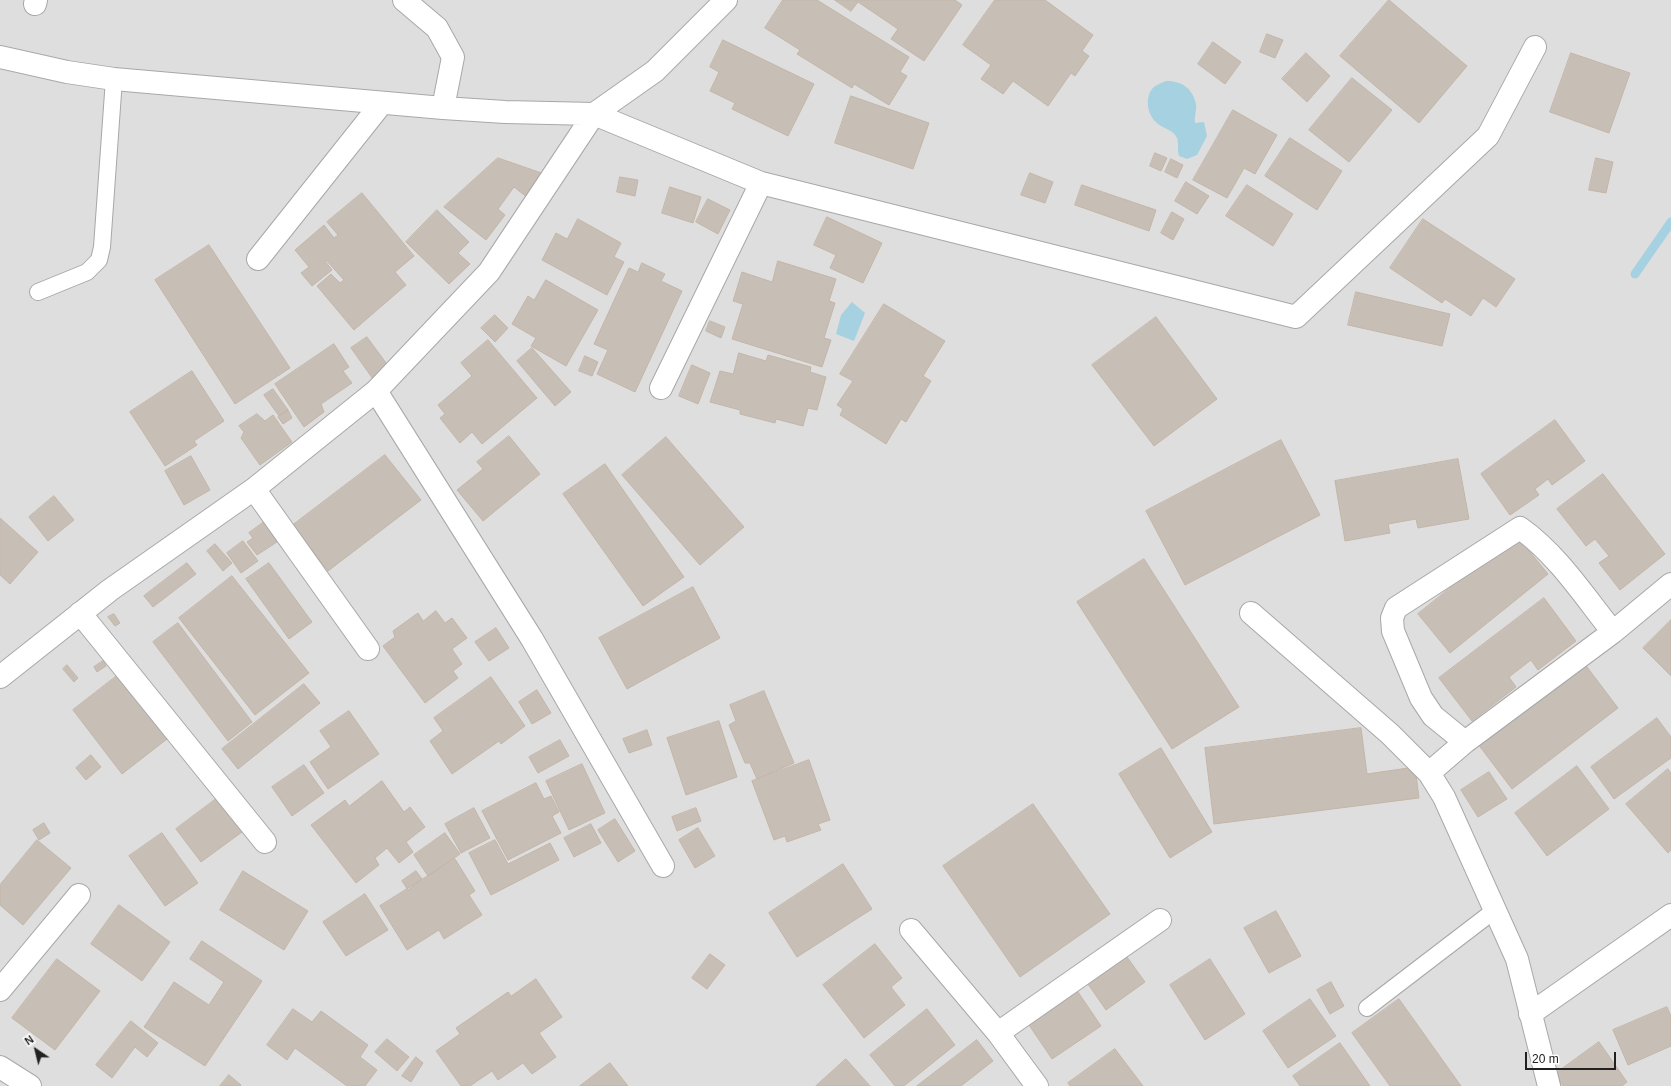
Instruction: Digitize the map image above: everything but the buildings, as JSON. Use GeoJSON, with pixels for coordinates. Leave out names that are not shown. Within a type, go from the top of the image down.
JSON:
{"type":"FeatureCollection","features":[{"type":"Feature","properties":{"kind":"street"},"geometry":{"type":"LineString","coordinates":[[404,0],[437,28],[453,57],[442,108]]}},
{"type":"Feature","properties":{"kind":"street"},"geometry":{"type":"LineString","coordinates":[[0,677],[80,613],[254,489],[376,391],[489,272],[594,114],[655,71],[726,0]]}},
{"type":"Feature","properties":{"kind":"street"},"geometry":{"type":"LineString","coordinates":[[0,57],[67,72],[114,79],[442,108],[505,112],[594,114],[760,184],[1296,317],[1488,136],[1535,47]]}},
{"type":"Feature","properties":{"kind":"street"},"geometry":{"type":"LineString","coordinates":[[258,259],[382,103]]}},
{"type":"Feature","properties":{"kind":"street"},"geometry":{"type":"LineString","coordinates":[[661,388],[760,184]]}},
{"type":"Feature","properties":{"kind":"street"},"geometry":{"type":"LineString","coordinates":[[376,391],[532,639],[663,866]]}},
{"type":"Feature","properties":{"kind":"street"},"geometry":{"type":"LineString","coordinates":[[254,489],[368,649]]}},
{"type":"Feature","properties":{"kind":"street"},"geometry":{"type":"LineString","coordinates":[[1465,742],[1433,716],[1421,698],[1393,631],[1392,618],[1396,608],[1520,528],[1534,538],[1563,568],[1613,632]]}},
{"type":"Feature","properties":{"kind":"street"},"geometry":{"type":"LineString","coordinates":[[1429,773],[1465,742],[1613,632],[1671,584]]}},
{"type":"Feature","properties":{"kind":"street"},"geometry":{"type":"LineString","coordinates":[[80,613],[265,842]]}},
{"type":"Feature","properties":{"kind":"street"},"geometry":{"type":"LineString","coordinates":[[1251,613],[1390,734],[1429,773],[1444,797],[1517,959],[1549,1086]]}},
{"type":"Feature","properties":{"kind":"street"},"geometry":{"type":"LineString","coordinates":[[0,990],[79,895]]}},
{"type":"Feature","properties":{"kind":"street"},"geometry":{"type":"LineString","coordinates":[[1530,1014],[1671,915]]}},
{"type":"Feature","properties":{"kind":"street"},"geometry":{"type":"LineString","coordinates":[[998,1033],[1160,920]]}},
{"type":"Feature","properties":{"kind":"street"},"geometry":{"type":"LineString","coordinates":[[910,930],[998,1033],[1037,1086]]}},
{"type":"Feature","properties":{"kind":"street"},"geometry":{"type":"LineString","coordinates":[[0,1067],[30,1086]]}},
{"type":"Feature","properties":{"kind":"lane"},"geometry":{"type":"LineString","coordinates":[[38,292],[87,272],[99,260],[102,248],[114,79]]}},
{"type":"Feature","properties":{"kind":"lane"},"geometry":{"type":"LineString","coordinates":[[1367,1008],[1495,910]]}},
{"type":"Feature","properties":{"kind":"shaded area"},"geometry":{"type":"Polygon","coordinates":[[[0,0],[1671,0],[1671,1086],[0,1086],[0,0]]]}},
{"type":"Feature","properties":{"kind":"water"},"geometry":{"type":"Polygon","coordinates":[[[1166,81],[1176,82],[1189,89],[1196,104],[1195,123],[1204,122],[1207,136],[1197,155],[1187,159],[1179,156],[1178,140],[1175,135],[1157,123],[1149,111],[1148,97],[1152,89],[1166,81]]]}},
{"type":"Feature","properties":{"kind":"water"},"geometry":{"type":"Polygon","coordinates":[[[852,302],[865,313],[854,341],[836,334],[841,315],[852,302]]]}},
{"type":"Feature","properties":{"kind":"waterway"},"geometry":{"type":"LineString","coordinates":[[1635,274],[1671,222]]}}]}
